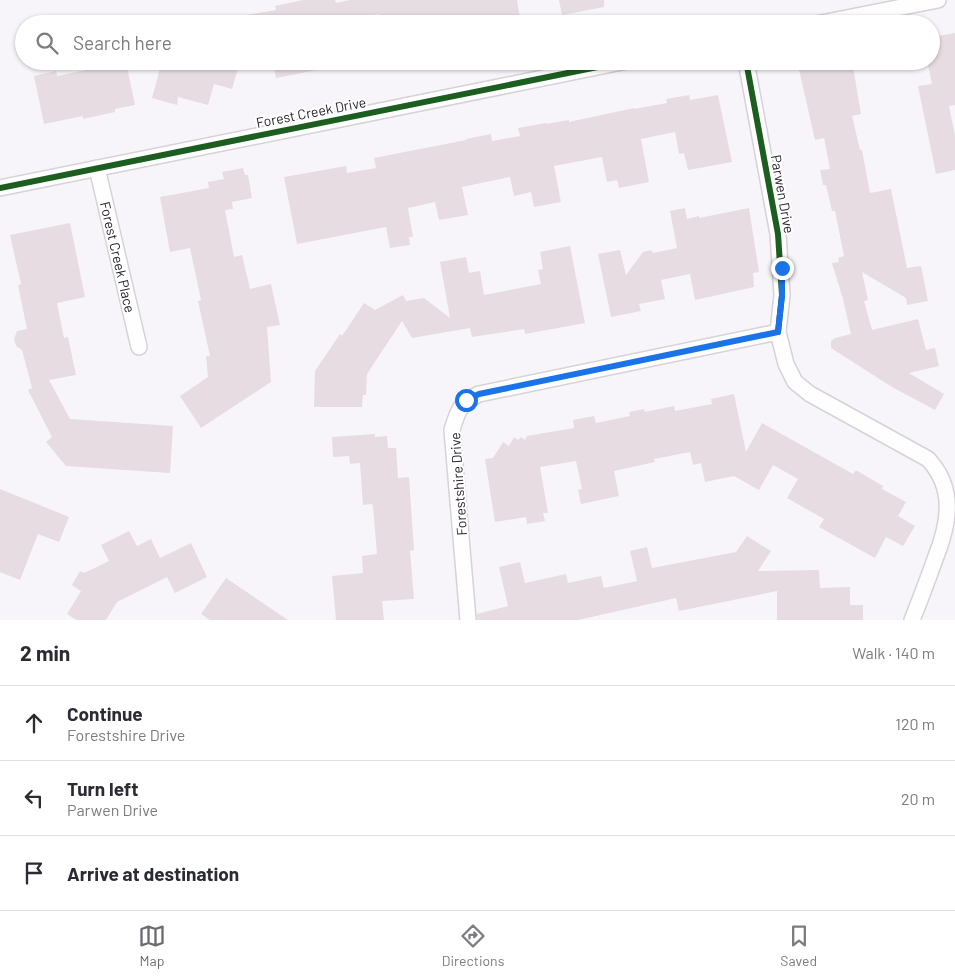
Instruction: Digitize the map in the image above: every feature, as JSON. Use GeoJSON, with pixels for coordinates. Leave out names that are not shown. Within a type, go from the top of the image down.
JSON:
{"type":"FeatureCollection","features":[{"type":"Feature","properties":{"kind":"street"},"geometry":{"type":"LineString","coordinates":[[862,15],[938,0]]}},
{"type":"Feature","properties":{"kind":"street","name":"Forest Creek Drive"},"geometry":{"type":"LineString","coordinates":[[0,188],[582,70]]}},
{"type":"Feature","properties":{"kind":"street","name":"Parwen Drive"},"geometry":{"type":"LineString","coordinates":[[748,70],[778,234],[782,268],[782,295],[778,332],[786,364],[795,382],[810,394],[928,459],[937,466],[946,480],[952,497],[950,521],[912,620]]}},
{"type":"Feature","properties":{"kind":"street","name":"Forest Creek Place"},"geometry":{"type":"LineString","coordinates":[[96,168],[139,347]]}},
{"type":"Feature","properties":{"kind":"street","name":"Forestshire Drive"},"geometry":{"type":"LineString","coordinates":[[468,620],[452,430],[457,414],[466,400],[479,394],[778,332]]}},
{"type":"Feature","properties":{"kind":"building"},"geometry":{"type":"Polygon","coordinates":[[[303,0],[335,0],[336,3],[350,0],[517,0],[520,15],[247,15],[276,10],[275,6],[303,0]]]}},
{"type":"Feature","properties":{"kind":"building"},"geometry":{"type":"Polygon","coordinates":[[[559,0],[604,0],[604,7],[562,15],[559,0]]]}},
{"type":"Feature","properties":{"kind":"building"},"geometry":{"type":"Polygon","coordinates":[[[955,33],[955,105],[949,106],[955,135],[955,170],[936,174],[918,86],[932,84],[929,70],[940,70],[940,36],[955,33]]]}},
{"type":"Feature","properties":{"kind":"building"},"geometry":{"type":"Polygon","coordinates":[[[87,70],[128,70],[135,105],[115,109],[115,112],[83,119],[83,116],[44,124],[34,76],[56,71],[57,76],[87,70]]]}},
{"type":"Feature","properties":{"kind":"building"},"geometry":{"type":"Polygon","coordinates":[[[160,70],[237,70],[232,89],[214,84],[208,105],[178,97],[177,105],[152,98],[160,70]]]}},
{"type":"Feature","properties":{"kind":"building"},"geometry":{"type":"Polygon","coordinates":[[[275,70],[317,70],[276,78],[275,70]]]}},
{"type":"Feature","properties":{"kind":"building"},"geometry":{"type":"Polygon","coordinates":[[[799,70],[854,70],[861,114],[852,116],[860,150],[862,150],[870,193],[891,189],[907,268],[921,266],[928,301],[907,305],[906,298],[862,272],[868,300],[864,301],[872,330],[918,319],[926,350],[935,348],[939,366],[909,373],[944,394],[935,410],[892,387],[831,348],[831,341],[835,338],[851,334],[832,263],[839,262],[838,258],[844,256],[835,211],[832,211],[826,185],[823,185],[820,170],[830,169],[824,138],[815,140],[799,70]]]}},
{"type":"Feature","properties":{"kind":"building"},"geometry":{"type":"Polygon","coordinates":[[[689,95],[690,100],[718,95],[732,162],[688,170],[684,153],[679,154],[675,132],[641,139],[649,182],[619,188],[617,180],[607,182],[602,157],[554,166],[561,202],[534,207],[531,192],[514,196],[510,177],[462,187],[468,215],[439,220],[435,202],[408,208],[413,237],[409,237],[410,245],[390,248],[386,227],[297,244],[284,177],[346,166],[347,173],[376,168],[374,158],[491,134],[492,141],[520,136],[518,128],[569,120],[569,122],[667,103],[666,99],[689,95]]]}},
{"type":"Feature","properties":{"kind":"building"},"geometry":{"type":"Polygon","coordinates":[[[243,168],[245,175],[248,175],[252,198],[232,202],[233,209],[225,210],[234,257],[242,255],[250,289],[271,284],[280,325],[267,327],[271,382],[201,428],[180,396],[208,377],[206,356],[210,356],[198,301],[201,300],[190,248],[170,252],[160,197],[209,188],[208,182],[224,179],[222,172],[243,168]]]}},
{"type":"Feature","properties":{"kind":"building"},"geometry":{"type":"Polygon","coordinates":[[[685,208],[687,219],[749,208],[759,272],[753,273],[754,287],[695,300],[690,274],[661,280],[665,299],[639,304],[641,311],[611,317],[598,254],[620,250],[626,275],[643,252],[651,250],[653,253],[677,248],[670,211],[685,208]]]}},
{"type":"Feature","properties":{"kind":"building"},"geometry":{"type":"Polygon","coordinates":[[[70,223],[85,297],[57,303],[64,338],[68,337],[76,375],[49,380],[70,419],[173,426],[170,473],[66,466],[46,442],[52,437],[28,390],[32,388],[22,350],[16,346],[14,339],[17,331],[27,329],[18,285],[21,284],[10,235],[70,223]]]}},
{"type":"Feature","properties":{"kind":"building"},"geometry":{"type":"Polygon","coordinates":[[[570,246],[585,323],[525,334],[524,329],[472,337],[470,328],[412,338],[402,321],[367,374],[366,395],[363,395],[362,407],[314,407],[315,371],[364,303],[375,310],[403,295],[406,301],[424,298],[450,318],[440,262],[466,257],[469,273],[480,271],[484,295],[541,284],[538,270],[543,269],[540,252],[570,246]]]}},
{"type":"Feature","properties":{"kind":"building"},"geometry":{"type":"Polygon","coordinates":[[[734,394],[746,452],[762,423],[853,474],[856,470],[883,486],[882,489],[906,502],[898,516],[915,526],[903,546],[886,537],[875,558],[819,527],[824,519],[787,498],[798,479],[773,465],[759,490],[734,476],[705,482],[701,463],[693,465],[690,452],[654,459],[655,462],[614,471],[619,496],[581,504],[578,490],[582,489],[576,461],[540,467],[548,513],[543,513],[545,521],[527,524],[526,517],[495,522],[485,459],[493,458],[503,442],[509,446],[514,437],[518,440],[521,437],[525,440],[527,436],[574,428],[573,420],[594,416],[596,423],[630,416],[629,412],[644,409],[645,412],[674,406],[675,411],[712,404],[711,399],[734,394]]]}},
{"type":"Feature","properties":{"kind":"building"},"geometry":{"type":"Polygon","coordinates":[[[375,434],[375,437],[387,436],[388,448],[396,448],[398,478],[409,477],[414,550],[410,551],[414,599],[382,601],[384,620],[336,620],[332,576],[363,573],[362,556],[377,554],[373,507],[372,504],[363,505],[360,463],[350,464],[349,456],[333,457],[332,437],[375,434]]]}},
{"type":"Feature","properties":{"kind":"building"},"geometry":{"type":"Polygon","coordinates":[[[0,489],[69,517],[59,542],[38,534],[20,580],[0,572],[0,489]]]}},
{"type":"Feature","properties":{"kind":"building"},"geometry":{"type":"Polygon","coordinates":[[[129,531],[137,546],[151,539],[160,558],[191,543],[207,577],[175,593],[167,577],[117,602],[106,620],[77,620],[67,614],[81,591],[72,585],[80,571],[84,573],[109,561],[101,545],[129,531]]]}},
{"type":"Feature","properties":{"kind":"building"},"geometry":{"type":"Polygon","coordinates":[[[747,536],[771,551],[758,571],[819,570],[820,588],[850,587],[850,605],[863,605],[863,620],[777,620],[777,591],[679,611],[676,598],[578,620],[477,620],[477,614],[508,606],[499,567],[520,562],[525,583],[566,574],[568,583],[601,576],[604,588],[637,581],[630,551],[647,547],[652,568],[736,552],[747,536]]]}},
{"type":"Feature","properties":{"kind":"building"},"geometry":{"type":"Polygon","coordinates":[[[226,578],[288,620],[210,620],[201,614],[226,578]]]}},
{"type":"Feature","properties":{"kind":"cycle path"},"geometry":{"type":"LineString","coordinates":[[0,188],[583,70]]}},
{"type":"Feature","properties":{"kind":"cycle path"},"geometry":{"type":"LineString","coordinates":[[748,70],[778,234],[782,295],[778,332]]}},
{"type":"Feature","properties":{"kind":"route"},"geometry":{"type":"LineString","coordinates":[[466,400],[479,394],[778,332],[782,295],[782,268]]}}]}
